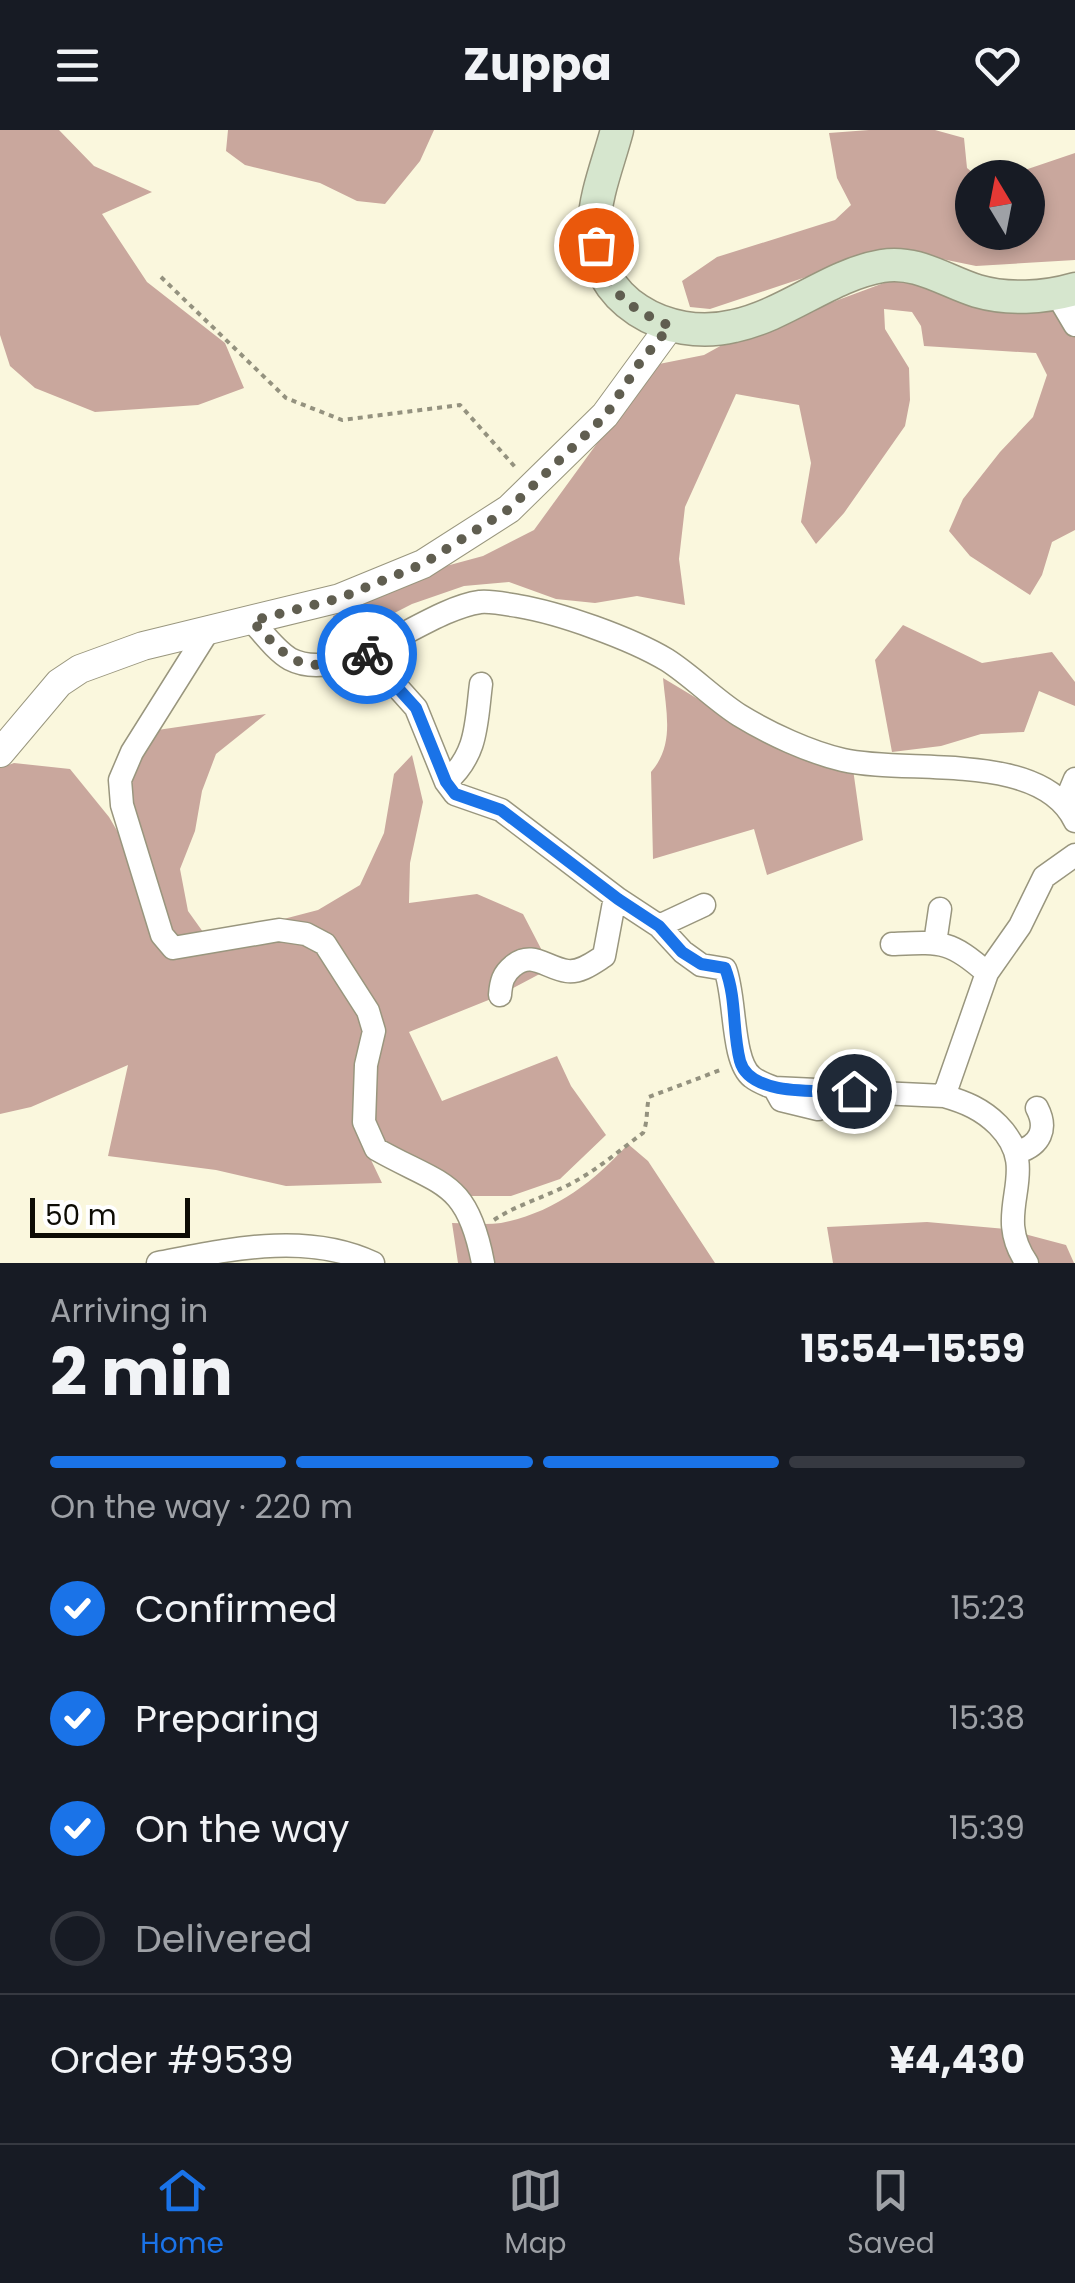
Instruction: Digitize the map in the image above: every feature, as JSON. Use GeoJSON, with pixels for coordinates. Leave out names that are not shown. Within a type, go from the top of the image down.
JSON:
{"type":"FeatureCollection","features":[{"type":"Feature","properties":{"kind":"main road"},"geometry":{"type":"LineString","coordinates":[[617,130],[595,214],[599,258],[614,289],[627,304],[670,326],[733,326],[865,271],[900,264],[916,266],[997,296],[1066,291]]}},
{"type":"Feature","properties":{"kind":"street"},"geometry":{"type":"LineString","coordinates":[[1066,291],[1075,325]]}},
{"type":"Feature","properties":{"kind":"street"},"geometry":{"type":"LineString","coordinates":[[0,753],[59,683],[80,668],[142,646],[340,598],[423,564],[509,509],[606,415],[670,326]]}},
{"type":"Feature","properties":{"kind":"street"},"geometry":{"type":"LineString","coordinates":[[252,621],[287,658],[308,665],[337,664],[447,611],[483,602],[520,606],[569,618],[665,659],[740,715],[842,760],[1004,774],[1036,784],[1070,812]]}},
{"type":"Feature","properties":{"kind":"street"},"geometry":{"type":"LineString","coordinates":[[208,630],[132,752],[120,780],[122,805],[162,936],[174,948],[279,930],[306,934],[325,944],[368,1011],[374,1031],[366,1064],[364,1122],[376,1149],[449,1187],[468,1210],[477,1230],[483,1263]]}},
{"type":"Feature","properties":{"kind":"street"},"geometry":{"type":"LineString","coordinates":[[364,652],[416,708],[446,782],[455,794],[501,810],[659,926],[682,952],[701,964],[725,968],[732,988],[740,1062],[754,1079],[774,1088],[944,1096],[969,1103],[992,1118],[1018,1152],[1011,1217],[1014,1236],[1027,1263]]}},
{"type":"Feature","properties":{"kind":"street"},"geometry":{"type":"LineString","coordinates":[[446,782],[463,767],[473,743],[481,684]]}},
{"type":"Feature","properties":{"kind":"street"},"geometry":{"type":"LineString","coordinates":[[1070,812],[1075,779]]}},
{"type":"Feature","properties":{"kind":"street"},"geometry":{"type":"LineString","coordinates":[[944,1096],[987,973],[1020,926],[1044,877],[1075,856]]}},
{"type":"Feature","properties":{"kind":"street"},"geometry":{"type":"LineString","coordinates":[[500,994],[501,981],[518,962],[530,958],[570,972],[604,956],[615,897]]}},
{"type":"Feature","properties":{"kind":"street"},"geometry":{"type":"LineString","coordinates":[[659,926],[704,905]]}},
{"type":"Feature","properties":{"kind":"street"},"geometry":{"type":"LineString","coordinates":[[935,943],[940,909]]}},
{"type":"Feature","properties":{"kind":"street"},"geometry":{"type":"LineString","coordinates":[[892,944],[935,943],[960,950],[987,973]]}},
{"type":"Feature","properties":{"kind":"street"},"geometry":{"type":"LineString","coordinates":[[774,1088],[781,1100],[818,1109]]}},
{"type":"Feature","properties":{"kind":"street"},"geometry":{"type":"LineString","coordinates":[[1018,1152],[1031,1148],[1041,1136],[1044,1125],[1037,1108]]}},
{"type":"Feature","properties":{"kind":"street"},"geometry":{"type":"LineString","coordinates":[[158,1263],[229,1250],[292,1245],[309,1245],[373,1263]]}},
{"type":"Feature","properties":{"kind":"path"},"geometry":{"type":"LineString","coordinates":[[161,278],[286,398],[342,420],[460,404],[532,486]]}},
{"type":"Feature","properties":{"kind":"path"},"geometry":{"type":"LineString","coordinates":[[477,1230],[516,1206],[577,1180],[643,1133],[648,1124],[645,1112],[649,1097],[740,1062]]}},
{"type":"Feature","properties":{"kind":"shaded area"},"geometry":{"type":"Polygon","coordinates":[[[0,130],[59,130],[94,166],[152,192],[102,214],[147,282],[225,343],[244,388],[198,405],[95,412],[35,388],[10,366],[0,335],[0,130]]]}},
{"type":"Feature","properties":{"kind":"shaded area"},"geometry":{"type":"Polygon","coordinates":[[[228,130],[434,130],[420,161],[385,204],[357,201],[320,183],[245,165],[226,151],[228,130]]]}},
{"type":"Feature","properties":{"kind":"shaded area"},"geometry":{"type":"Polygon","coordinates":[[[935,130],[964,138],[966,160],[955,160],[955,250],[1045,250],[1045,163],[1075,153],[1075,260],[976,266],[908,252],[860,259],[710,309],[690,307],[682,281],[717,257],[835,220],[851,205],[837,178],[829,133],[935,130]]]}},
{"type":"Feature","properties":{"kind":"shaded area"},"geometry":{"type":"Polygon","coordinates":[[[900,277],[1075,301],[1075,530],[1052,542],[1042,575],[1030,595],[970,556],[949,531],[963,499],[1033,417],[1047,375],[1036,353],[924,346],[921,326],[912,312],[884,309],[885,329],[909,368],[910,400],[905,426],[844,513],[816,544],[801,522],[811,463],[799,405],[736,394],[685,507],[679,559],[685,605],[637,596],[595,603],[556,599],[509,582],[464,586],[412,604],[330,646],[333,616],[402,578],[483,556],[534,530],[654,365],[704,355],[733,339],[900,277]]]}},
{"type":"Feature","properties":{"kind":"shaded area"},"geometry":{"type":"Polygon","coordinates":[[[903,625],[982,663],[1052,652],[1075,682],[1075,706],[1039,691],[1024,732],[981,734],[941,746],[892,752],[875,660],[903,625]]]}},
{"type":"Feature","properties":{"kind":"shaded area"},"geometry":{"type":"Polygon","coordinates":[[[663,678],[743,726],[853,769],[863,840],[767,875],[754,829],[653,859],[651,772],[659,762],[666,739],[663,678]]]}},
{"type":"Feature","properties":{"kind":"shaded area"},"geometry":{"type":"Polygon","coordinates":[[[266,714],[216,754],[180,869],[188,911],[208,939],[318,910],[360,885],[384,833],[394,774],[412,755],[423,802],[410,863],[409,903],[477,894],[523,914],[551,968],[496,997],[409,1032],[442,1101],[557,1056],[571,1086],[606,1135],[560,1179],[511,1196],[443,1196],[362,1141],[382,1183],[286,1186],[216,1170],[108,1156],[128,1065],[31,1107],[0,1114],[0,768],[14,763],[70,769],[109,817],[126,846],[121,748],[144,732],[266,714]]]}},
{"type":"Feature","properties":{"kind":"shaded area"},"geometry":{"type":"Polygon","coordinates":[[[628,1144],[648,1161],[715,1263],[458,1263],[452,1223],[501,1223],[538,1212],[586,1183],[628,1144]]]}},
{"type":"Feature","properties":{"kind":"shaded area"},"geometry":{"type":"Polygon","coordinates":[[[927,1222],[1006,1229],[1066,1245],[1074,1263],[833,1263],[827,1227],[927,1222]]]}},
{"type":"Feature","properties":{"kind":"way so far"},"geometry":{"type":"LineString","coordinates":[[367,654],[337,664],[308,665],[287,658],[252,621],[340,598],[423,564],[509,509],[606,415],[670,326],[627,304],[605,273],[596,245]]}},
{"type":"Feature","properties":{"kind":"route"},"geometry":{"type":"LineString","coordinates":[[367,654],[416,708],[446,782],[455,794],[501,810],[659,926],[682,952],[701,964],[725,968],[732,988],[740,1062],[754,1079],[774,1088],[854,1091]]}}]}
